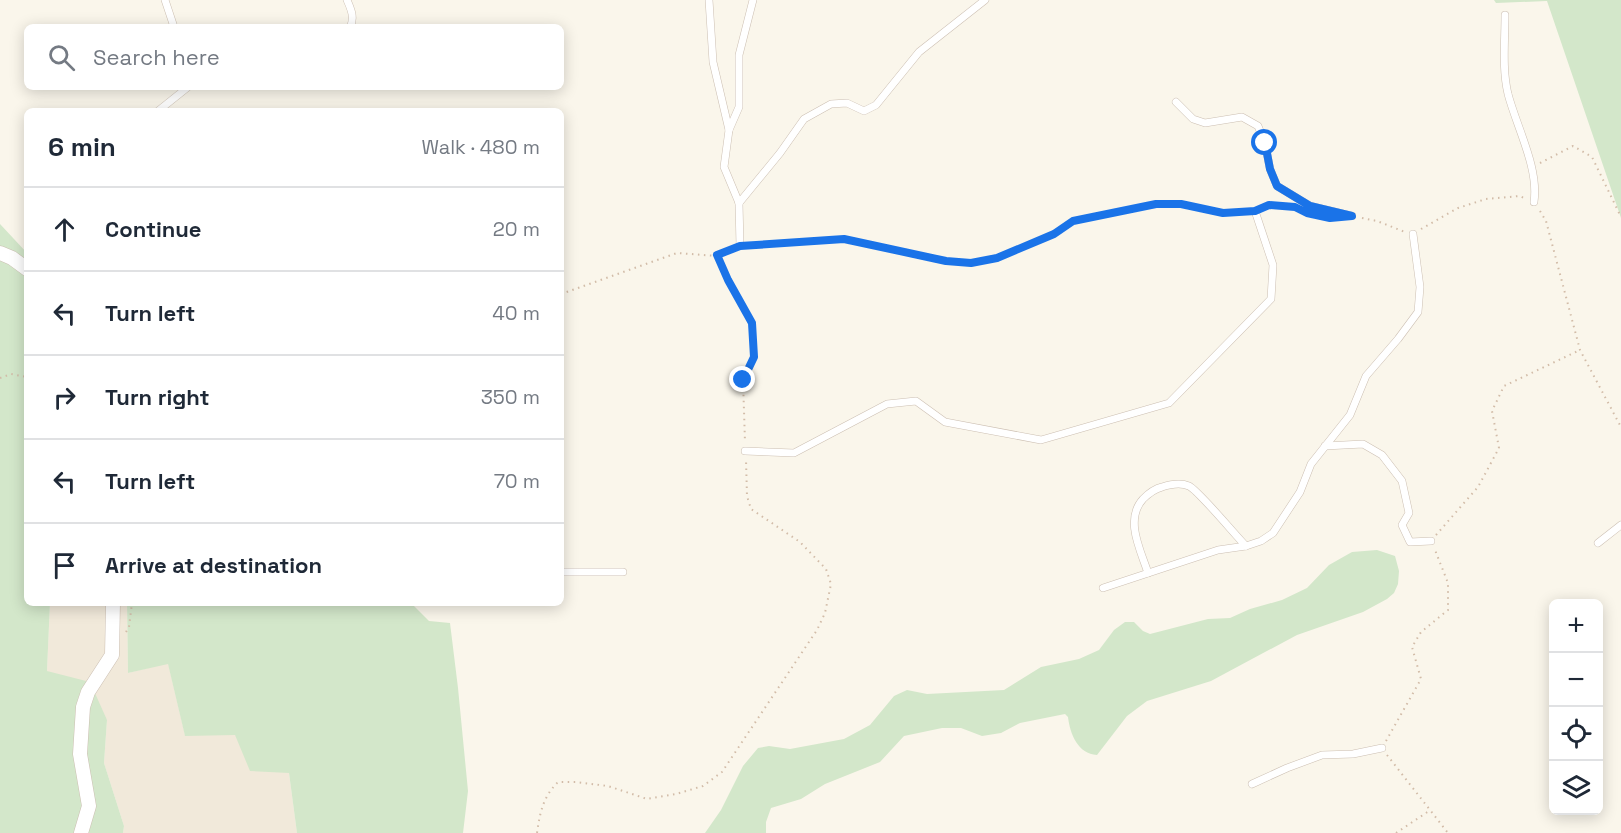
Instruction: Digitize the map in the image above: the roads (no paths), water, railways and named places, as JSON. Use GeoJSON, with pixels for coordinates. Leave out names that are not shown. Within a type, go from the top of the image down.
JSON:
{"type":"FeatureCollection","features":[{"type":"Feature","properties":{"kind":"street"},"geometry":{"type":"LineString","coordinates":[[0,254],[12,258],[24,267]]}},
{"type":"Feature","properties":{"kind":"street"},"geometry":{"type":"LineString","coordinates":[[81,833],[89,806],[80,754],[83,707],[88,692],[112,655],[113,606]]}},
{"type":"Feature","properties":{"kind":"lane"},"geometry":{"type":"LineString","coordinates":[[165,0],[173,24]]}},
{"type":"Feature","properties":{"kind":"lane"},"geometry":{"type":"LineString","coordinates":[[347,0],[352,11],[352,24]]}},
{"type":"Feature","properties":{"kind":"lane"},"geometry":{"type":"LineString","coordinates":[[709,0],[713,62],[729,130]]}},
{"type":"Feature","properties":{"kind":"lane"},"geometry":{"type":"LineString","coordinates":[[740,246],[739,203],[724,167],[729,130],[739,107],[740,55],[753,0]]}},
{"type":"Feature","properties":{"kind":"lane"},"geometry":{"type":"LineString","coordinates":[[739,203],[780,153],[804,118],[831,104],[847,103],[864,111],[876,105],[919,52],[985,0]]}},
{"type":"Feature","properties":{"kind":"lane"},"geometry":{"type":"LineString","coordinates":[[1505,15],[1504,69],[1508,95],[1531,167],[1536,188],[1534,202]]}},
{"type":"Feature","properties":{"kind":"lane"},"geometry":{"type":"LineString","coordinates":[[162,108],[184,90]]}},
{"type":"Feature","properties":{"kind":"lane"},"geometry":{"type":"LineString","coordinates":[[1176,102],[1193,119],[1206,123],[1242,117],[1258,126],[1277,186],[1310,206],[1352,216]]}},
{"type":"Feature","properties":{"kind":"lane"},"geometry":{"type":"LineString","coordinates":[[745,451],[794,453],[887,404],[916,401],[945,422],[1041,440],[1169,403],[1271,299],[1273,265],[1255,211]]}},
{"type":"Feature","properties":{"kind":"lane"},"geometry":{"type":"LineString","coordinates":[[1103,588],[1218,550],[1246,546],[1261,541],[1273,533],[1300,492],[1311,464],[1350,414],[1365,376],[1398,339],[1418,312],[1420,293],[1413,234]]}},
{"type":"Feature","properties":{"kind":"lane"},"geometry":{"type":"LineString","coordinates":[[1325,446],[1363,444],[1382,455],[1402,481],[1409,513],[1402,525],[1410,542],[1431,541]]}},
{"type":"Feature","properties":{"kind":"lane"},"geometry":{"type":"LineString","coordinates":[[1148,573],[1135,533],[1134,522],[1139,504],[1150,492],[1175,483],[1190,486],[1246,546]]}},
{"type":"Feature","properties":{"kind":"lane"},"geometry":{"type":"LineString","coordinates":[[1598,543],[1621,525]]}},
{"type":"Feature","properties":{"kind":"lane"},"geometry":{"type":"LineString","coordinates":[[564,572],[623,572]]}},
{"type":"Feature","properties":{"kind":"lane"},"geometry":{"type":"LineString","coordinates":[[1252,784],[1322,755],[1353,754],[1382,748]]}}]}
